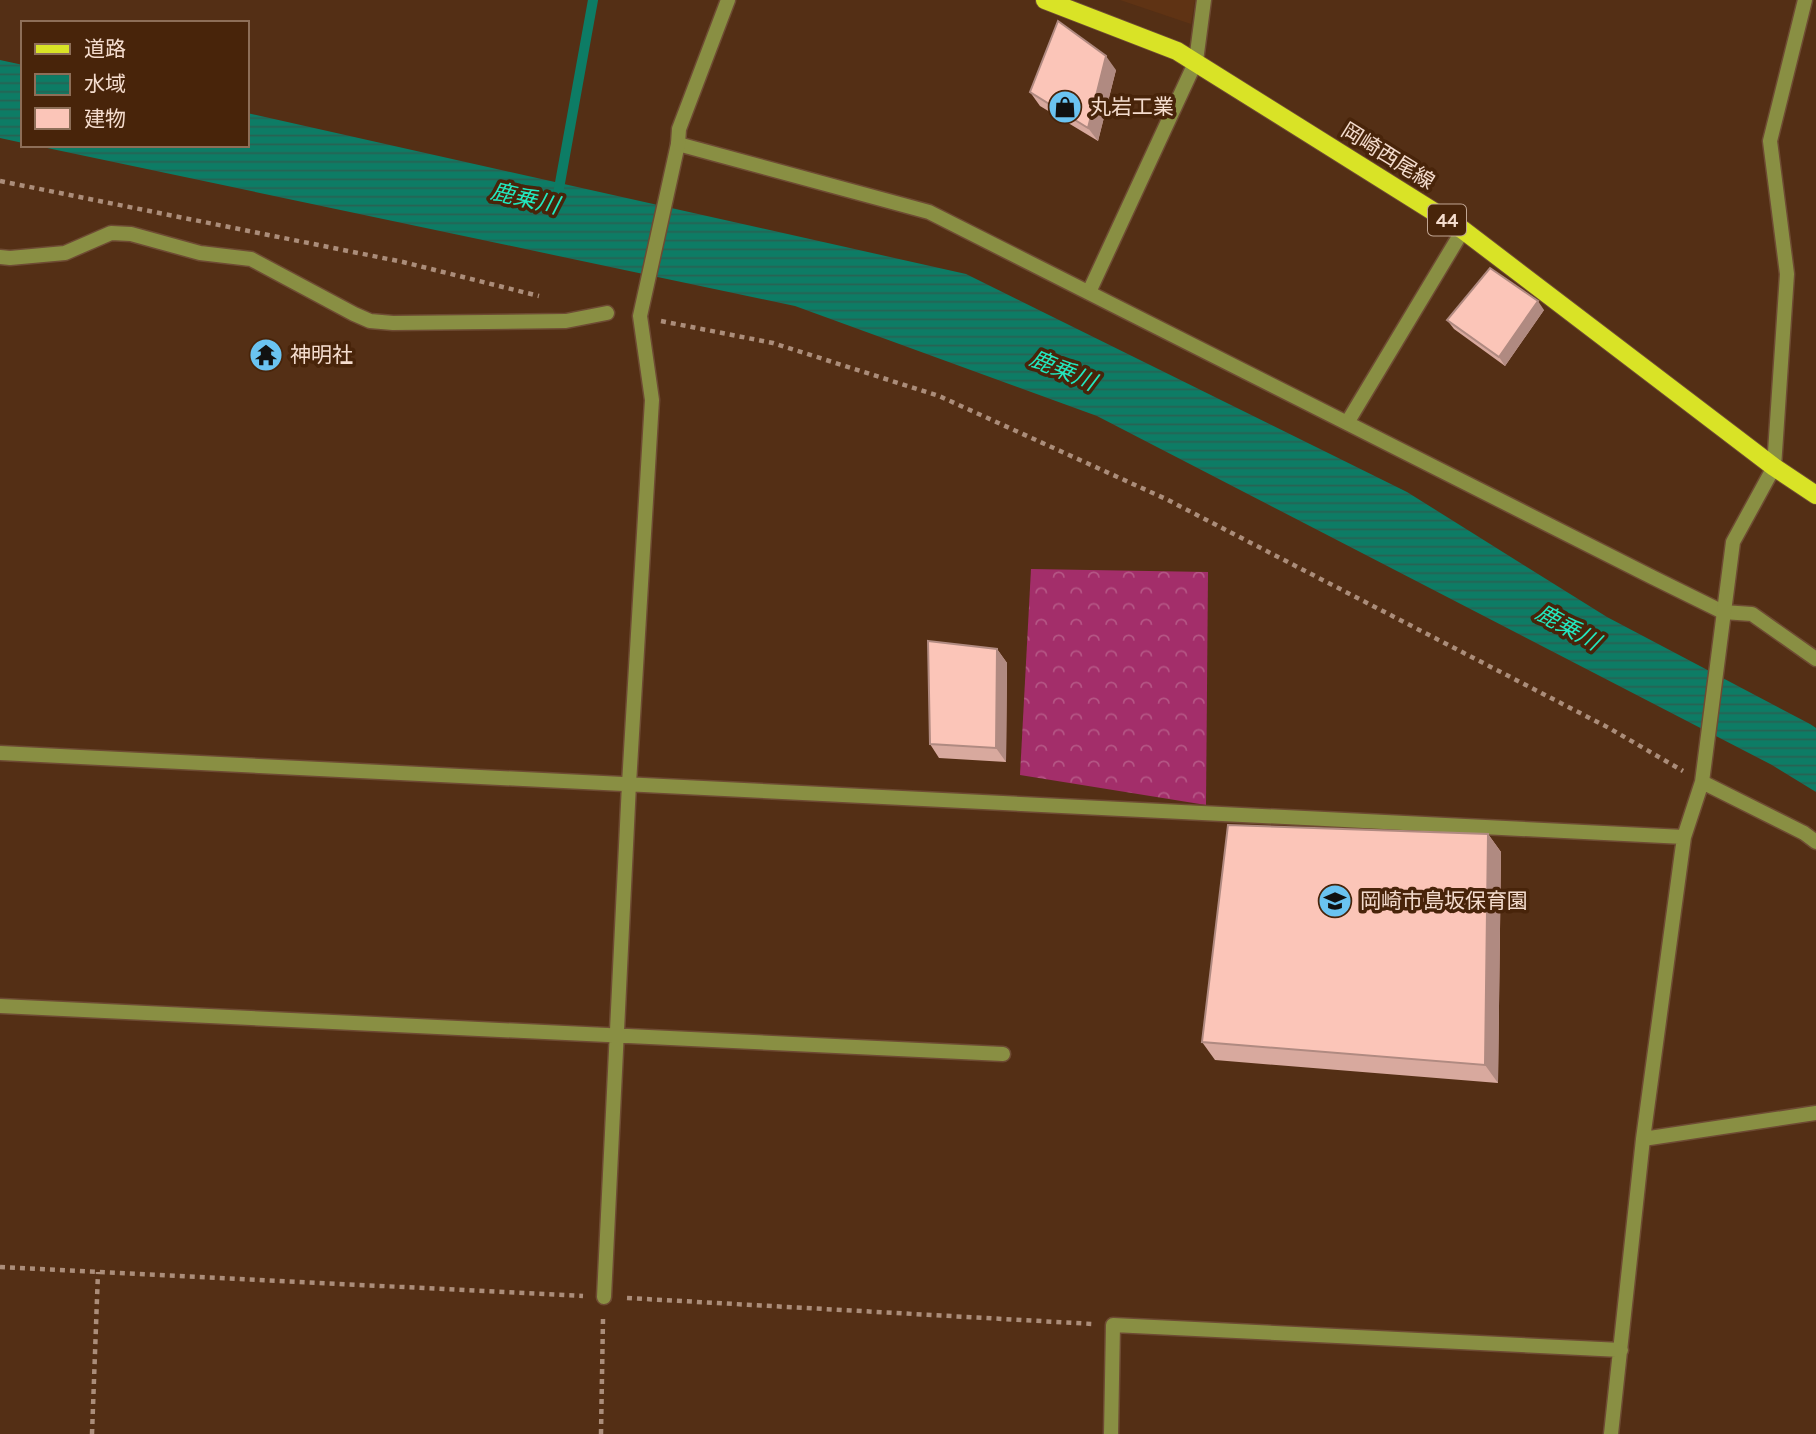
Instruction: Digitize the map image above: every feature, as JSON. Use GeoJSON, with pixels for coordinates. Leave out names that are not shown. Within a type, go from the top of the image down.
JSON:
{"type":"FeatureCollection","features":[{"type":"Feature","properties":{"kind":"main road","name":"岡崎西尾線"},"geometry":{"type":"LineString","coordinates":[[1045,0],[1177,51],[1196,61],[1463,230],[1774,467],[1816,495]]}},
{"type":"Feature","properties":{"kind":"street"},"geometry":{"type":"LineString","coordinates":[[604,1297],[629,784],[652,400],[640,316],[678,137],[728,0]]}},
{"type":"Feature","properties":{"kind":"street"},"geometry":{"type":"LineString","coordinates":[[1089,292],[1196,61],[1204,0]]}},
{"type":"Feature","properties":{"kind":"street"},"geometry":{"type":"LineString","coordinates":[[1611,1434],[1643,1139],[1684,837],[1702,782],[1733,542],[1774,467],[1787,274],[1770,141],[1805,0]]}},
{"type":"Feature","properties":{"kind":"street"},"geometry":{"type":"LineString","coordinates":[[678,137],[929,212],[1723,612],[1752,614],[1816,659]]}},
{"type":"Feature","properties":{"kind":"street"},"geometry":{"type":"LineString","coordinates":[[1347,423],[1463,230]]}},
{"type":"Feature","properties":{"kind":"street"},"geometry":{"type":"LineString","coordinates":[[0,257],[65,253],[111,233],[131,234],[200,253],[251,259],[370,321],[566,321],[607,313]]}},
{"type":"Feature","properties":{"kind":"street"},"geometry":{"type":"LineString","coordinates":[[0,753],[1684,837]]}},
{"type":"Feature","properties":{"kind":"street"},"geometry":{"type":"LineString","coordinates":[[1702,782],[1804,833],[1816,842]]}},
{"type":"Feature","properties":{"kind":"street"},"geometry":{"type":"LineString","coordinates":[[0,1006],[1003,1054]]}},
{"type":"Feature","properties":{"kind":"street"},"geometry":{"type":"LineString","coordinates":[[1643,1139],[1816,1113]]}},
{"type":"Feature","properties":{"kind":"street"},"geometry":{"type":"LineString","coordinates":[[1111,1434],[1113,1325],[1621,1350]]}},
{"type":"Feature","properties":{"kind":"path"},"geometry":{"type":"LineString","coordinates":[[0,181],[403,262],[543,297]]}},
{"type":"Feature","properties":{"kind":"path"},"geometry":{"type":"LineString","coordinates":[[640,316],[773,343],[939,396],[1166,499],[1585,715],[1702,782]]}},
{"type":"Feature","properties":{"kind":"path"},"geometry":{"type":"LineString","coordinates":[[0,1267],[1113,1325]]}},
{"type":"Feature","properties":{"kind":"path"},"geometry":{"type":"LineString","coordinates":[[92,1434],[98,1272]]}},
{"type":"Feature","properties":{"kind":"path"},"geometry":{"type":"LineString","coordinates":[[601,1434],[604,1297]]}},
{"type":"Feature","properties":{"kind":"shaded area"},"geometry":{"type":"Polygon","coordinates":[[[1120,0],[1195,0],[1191,24],[1120,0]]]}},
{"type":"Feature","properties":{"kind":"green space"},"geometry":{"type":"Polygon","coordinates":[[[1031,569],[1208,572],[1206,805],[1020,775],[1031,569]]]}},
{"type":"Feature","properties":{"kind":"water"},"geometry":{"type":"Polygon","coordinates":[[[0,60],[21,65],[21,143],[0,138],[0,60]]]}},
{"type":"Feature","properties":{"kind":"water","name":"鹿乗川"},"geometry":{"type":"Polygon","coordinates":[[[248,113],[966,274],[1407,492],[1607,617],[1810,724],[1816,728],[1816,792],[1772,765],[1097,416],[795,306],[42,147],[248,147],[248,113]]]}},
{"type":"Feature","properties":{"kind":"building"},"geometry":{"type":"Polygon","coordinates":[[[1058,21],[1106,56],[1088,128],[1030,92],[1058,21]]]}},
{"type":"Feature","properties":{"kind":"building"},"geometry":{"type":"Polygon","coordinates":[[[1490,268],[1538,301],[1499,357],[1447,320],[1490,268]]]}},
{"type":"Feature","properties":{"kind":"building"},"geometry":{"type":"Polygon","coordinates":[[[928,641],[997,649],[996,748],[930,744],[928,641]]]}},
{"type":"Feature","properties":{"kind":"building"},"geometry":{"type":"Polygon","coordinates":[[[1228,825],[1488,834],[1485,1065],[1202,1042],[1228,825]]]}},
{"type":"Feature","properties":{"kind":"waterway","name":"鹿乗川"},"geometry":{"type":"LineString","coordinates":[[558,194],[593,0]]}},
{"type":"Feature","properties":{"kind":"place","name":"丸岩工業"},"geometry":{"type":"Point","coordinates":[1065,107]}},
{"type":"Feature","properties":{"kind":"place","name":"神明社"},"geometry":{"type":"Point","coordinates":[266,355]}},
{"type":"Feature","properties":{"kind":"place","name":"岡崎市島坂保育園"},"geometry":{"type":"Point","coordinates":[1335,901]}}]}
